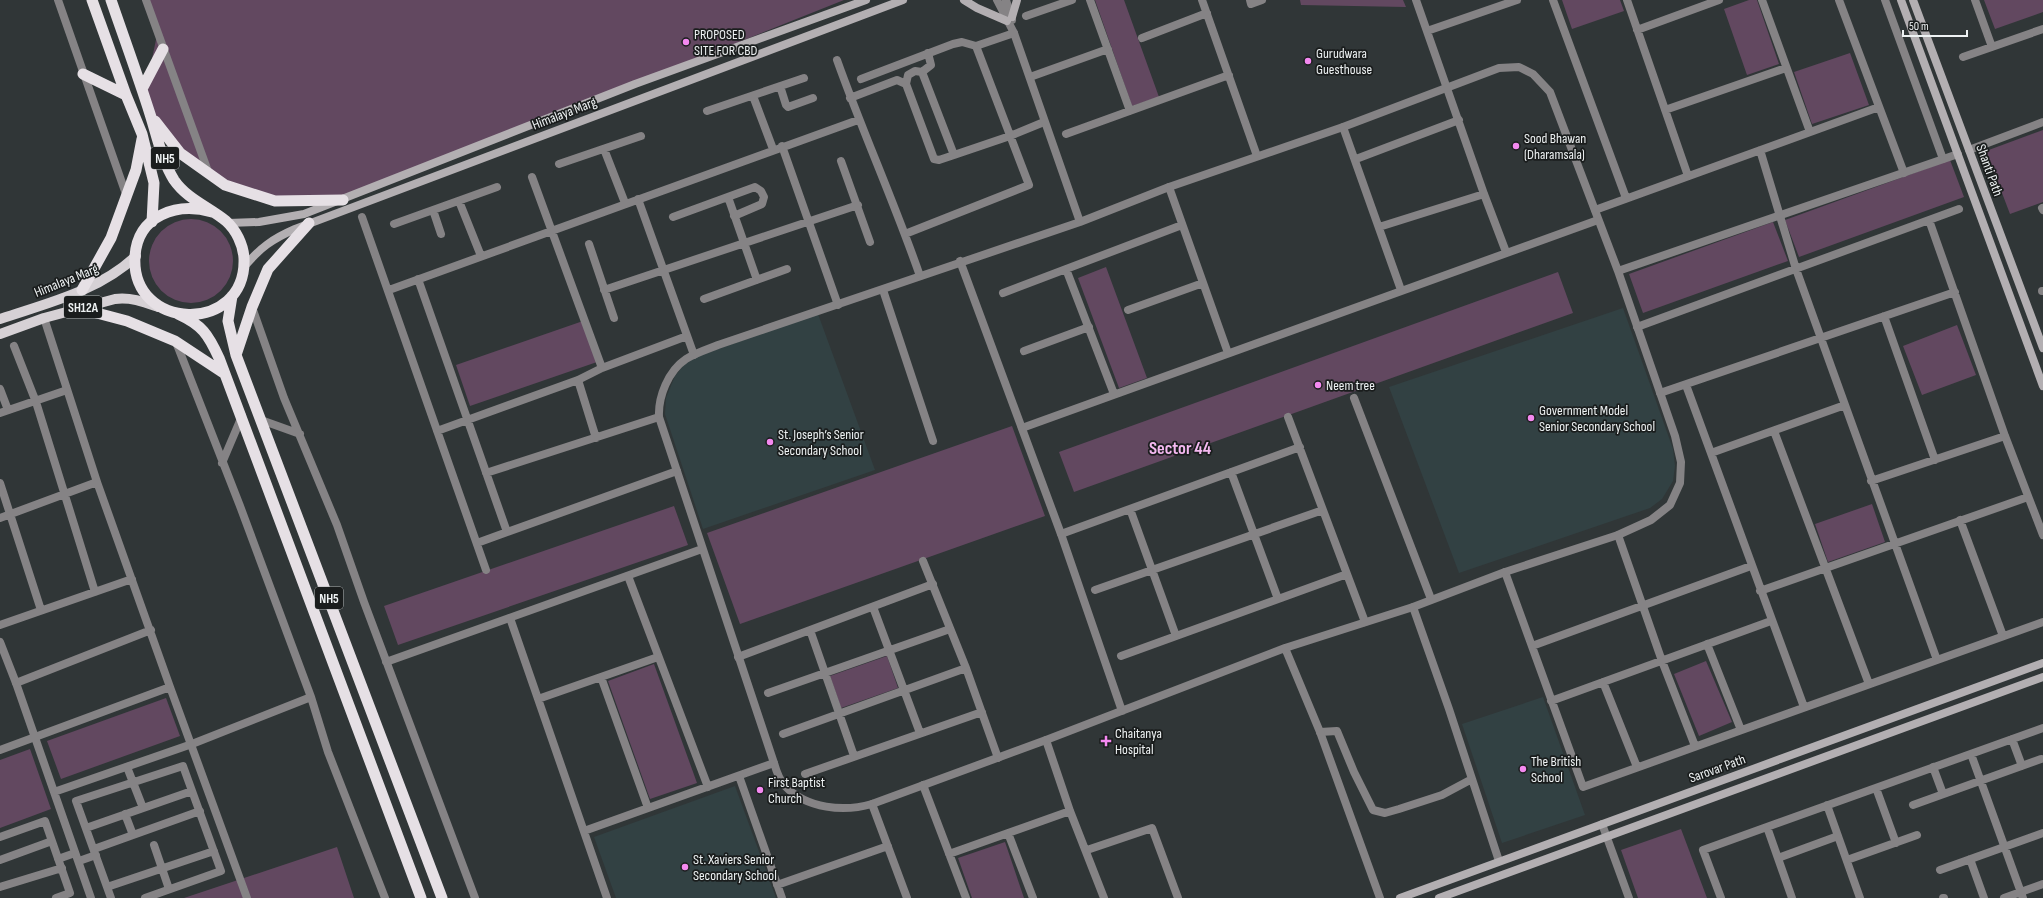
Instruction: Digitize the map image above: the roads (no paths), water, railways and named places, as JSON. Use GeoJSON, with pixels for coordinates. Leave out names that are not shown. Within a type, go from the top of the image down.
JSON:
{"type":"FeatureCollection","features":[{"type":"Feature","properties":{"kind":"highway","name":"NH5"},"geometry":{"type":"LineString","coordinates":[[92,0],[126,95],[142,134],[154,183],[152,222]]}},
{"type":"Feature","properties":{"kind":"highway","name":"NH5"},"geometry":{"type":"LineString","coordinates":[[111,0],[163,154],[174,179],[188,196],[228,223],[238,236],[243,251],[244,267],[240,282],[232,296],[221,306],[208,313],[193,316],[178,314]]}},
{"type":"Feature","properties":{"kind":"highway"},"geometry":{"type":"LineString","coordinates":[[142,89],[163,49]]}},
{"type":"Feature","properties":{"kind":"highway"},"geometry":{"type":"LineString","coordinates":[[83,74],[126,95]]}},
{"type":"Feature","properties":{"kind":"highway"},"geometry":{"type":"LineString","coordinates":[[150,115],[180,153],[225,185],[274,201],[343,200]]}},
{"type":"Feature","properties":{"kind":"highway"},"geometry":{"type":"LineString","coordinates":[[82,290],[111,238],[127,198],[136,170],[142,134]]}},
{"type":"Feature","properties":{"kind":"highway","name":"NH5"},"geometry":{"type":"LineString","coordinates":[[212,212],[196,208],[180,208],[165,213],[152,222],[141,237],[136,256],[137,275],[145,292],[155,303],[168,311],[193,321],[203,328],[214,347],[242,416],[421,898]]}},
{"type":"Feature","properties":{"kind":"highway"},"geometry":{"type":"LineString","coordinates":[[236,355],[252,308],[268,269],[309,223]]}},
{"type":"Feature","properties":{"kind":"highway","name":"NH5"},"geometry":{"type":"LineString","coordinates":[[232,296],[228,321],[236,355],[262,420],[442,898]]}},
{"type":"Feature","properties":{"kind":"highway"},"geometry":{"type":"LineString","coordinates":[[78,308],[127,321],[176,342],[226,374]]}},
{"type":"Feature","properties":{"kind":"main road","name":"Himalaya Marg"},"geometry":{"type":"LineString","coordinates":[[228,223],[279,219],[304,214],[343,200],[635,84],[866,0]]}},
{"type":"Feature","properties":{"kind":"main road","name":"Himalaya Marg"},"geometry":{"type":"LineString","coordinates":[[244,267],[261,248],[275,238],[309,223],[903,0]]}},
{"type":"Feature","properties":{"kind":"main road"},"geometry":{"type":"LineString","coordinates":[[964,0],[977,8],[1010,19],[1016,0]]}},
{"type":"Feature","properties":{"kind":"main road","name":"Shanti Path"},"geometry":{"type":"LineString","coordinates":[[1901,0],[2043,386]]}},
{"type":"Feature","properties":{"kind":"main road","name":"Shanti Path"},"geometry":{"type":"LineString","coordinates":[[1913,0],[2043,348]]}},
{"type":"Feature","properties":{"kind":"main road","name":"Himalaya Marg"},"geometry":{"type":"LineString","coordinates":[[0,319],[82,290],[106,279],[136,256]]}},
{"type":"Feature","properties":{"kind":"main road","name":"Himalaya Marg"},"geometry":{"type":"LineString","coordinates":[[0,334],[44,318],[78,308],[125,298],[140,300],[168,311]]}},
{"type":"Feature","properties":{"kind":"main road","name":"Sarovar Path"},"geometry":{"type":"LineString","coordinates":[[1400,898],[2043,663]]}},
{"type":"Feature","properties":{"kind":"main road","name":"Sarovar Path"},"geometry":{"type":"LineString","coordinates":[[1439,898],[2043,677]]}},
{"type":"Feature","properties":{"kind":"street"},"geometry":{"type":"LineString","coordinates":[[58,0],[127,198]]}},
{"type":"Feature","properties":{"kind":"street"},"geometry":{"type":"LineString","coordinates":[[146,0],[209,174]]}},
{"type":"Feature","properties":{"kind":"street"},"geometry":{"type":"LineString","coordinates":[[997,0],[1010,19]]}},
{"type":"Feature","properties":{"kind":"street"},"geometry":{"type":"LineString","coordinates":[[1006,0],[1014,33],[1080,222]]}},
{"type":"Feature","properties":{"kind":"street"},"geometry":{"type":"LineString","coordinates":[[1026,16],[1072,0]]}},
{"type":"Feature","properties":{"kind":"street"},"geometry":{"type":"LineString","coordinates":[[1090,0],[1130,111]]}},
{"type":"Feature","properties":{"kind":"street"},"geometry":{"type":"LineString","coordinates":[[1202,0],[1257,156]]}},
{"type":"Feature","properties":{"kind":"street"},"geometry":{"type":"LineString","coordinates":[[1250,0],[1251,4],[1262,0]]}},
{"type":"Feature","properties":{"kind":"street"},"geometry":{"type":"LineString","coordinates":[[1416,0],[1484,194],[1506,252]]}},
{"type":"Feature","properties":{"kind":"street"},"geometry":{"type":"LineString","coordinates":[[1427,31],[1517,0]]}},
{"type":"Feature","properties":{"kind":"street"},"geometry":{"type":"LineString","coordinates":[[1553,0],[1626,198]]}},
{"type":"Feature","properties":{"kind":"street"},"geometry":{"type":"LineString","coordinates":[[1626,0],[1688,176]]}},
{"type":"Feature","properties":{"kind":"street"},"geometry":{"type":"LineString","coordinates":[[1637,30],[1719,0]]}},
{"type":"Feature","properties":{"kind":"street"},"geometry":{"type":"LineString","coordinates":[[1762,0],[1810,132]]}},
{"type":"Feature","properties":{"kind":"street"},"geometry":{"type":"LineString","coordinates":[[1839,0],[1904,173]]}},
{"type":"Feature","properties":{"kind":"street"},"geometry":{"type":"LineString","coordinates":[[1885,0],[1943,159]]}},
{"type":"Feature","properties":{"kind":"street"},"geometry":{"type":"LineString","coordinates":[[1975,0],[1992,47]]}},
{"type":"Feature","properties":{"kind":"street"},"geometry":{"type":"LineString","coordinates":[[1142,38],[1207,13]]}},
{"type":"Feature","properties":{"kind":"street"},"geometry":{"type":"LineString","coordinates":[[1963,57],[2043,29]]}},
{"type":"Feature","properties":{"kind":"street"},"geometry":{"type":"LineString","coordinates":[[861,79],[928,53],[962,42],[976,46],[1014,33]]}},
{"type":"Feature","properties":{"kind":"street"},"geometry":{"type":"LineString","coordinates":[[905,234],[1029,185],[976,46]]}},
{"type":"Feature","properties":{"kind":"street"},"geometry":{"type":"LineString","coordinates":[[1030,77],[1108,49]]}},
{"type":"Feature","properties":{"kind":"street"},"geometry":{"type":"LineString","coordinates":[[928,53],[931,65],[922,72],[915,71],[908,75],[906,84],[934,159],[1010,136],[1044,122]]}},
{"type":"Feature","properties":{"kind":"street"},"geometry":{"type":"LineString","coordinates":[[837,60],[858,120],[905,234],[920,276]]}},
{"type":"Feature","properties":{"kind":"street"},"geometry":{"type":"LineString","coordinates":[[1519,67],[1533,74],[1550,92],[1618,271],[1675,436],[1681,462],[1680,483],[1670,505],[1651,520],[1618,535],[1505,572],[1413,607],[1285,648],[1046,740],[872,804],[857,808],[835,809],[814,803],[784,785],[774,763],[659,417],[659,408],[665,385],[676,369],[685,359],[694,355],[960,262],[1080,222],[1169,187],[1343,127],[1499,68],[1519,67]]}},
{"type":"Feature","properties":{"kind":"street"},"geometry":{"type":"LineString","coordinates":[[1665,110],[1786,68]]}},
{"type":"Feature","properties":{"kind":"street"},"geometry":{"type":"LineString","coordinates":[[922,72],[954,154]]}},
{"type":"Feature","properties":{"kind":"street"},"geometry":{"type":"LineString","coordinates":[[1066,134],[1229,75]]}},
{"type":"Feature","properties":{"kind":"street"},"geometry":{"type":"LineString","coordinates":[[707,111],[804,78]]}},
{"type":"Feature","properties":{"kind":"street"},"geometry":{"type":"LineString","coordinates":[[850,98],[897,80],[906,84]]}},
{"type":"Feature","properties":{"kind":"street"},"geometry":{"type":"LineString","coordinates":[[780,86],[786,106],[813,98]]}},
{"type":"Feature","properties":{"kind":"street"},"geometry":{"type":"LineString","coordinates":[[753,96],[773,149]]}},
{"type":"Feature","properties":{"kind":"street"},"geometry":{"type":"LineString","coordinates":[[1595,210],[1879,107]]}},
{"type":"Feature","properties":{"kind":"street"},"geometry":{"type":"LineString","coordinates":[[389,290],[773,149],[858,120]]}},
{"type":"Feature","properties":{"kind":"street"},"geometry":{"type":"LineString","coordinates":[[1356,160],[1459,120]]}},
{"type":"Feature","properties":{"kind":"street"},"geometry":{"type":"LineString","coordinates":[[1969,150],[2043,122]]}},
{"type":"Feature","properties":{"kind":"street"},"geometry":{"type":"LineString","coordinates":[[1343,127],[1401,290]]}},
{"type":"Feature","properties":{"kind":"street"},"geometry":{"type":"LineString","coordinates":[[559,164],[641,136]]}},
{"type":"Feature","properties":{"kind":"street"},"geometry":{"type":"LineString","coordinates":[[782,146],[807,222],[838,305]]}},
{"type":"Feature","properties":{"kind":"street"},"geometry":{"type":"LineString","coordinates":[[604,148],[625,203]]}},
{"type":"Feature","properties":{"kind":"street"},"geometry":{"type":"LineString","coordinates":[[1760,150],[1796,269],[1937,660]]}},
{"type":"Feature","properties":{"kind":"street"},"geometry":{"type":"LineString","coordinates":[[1618,271],[1958,154]]}},
{"type":"Feature","properties":{"kind":"street"},"geometry":{"type":"LineString","coordinates":[[841,161],[870,242]]}},
{"type":"Feature","properties":{"kind":"street"},"geometry":{"type":"LineString","coordinates":[[532,177],[602,368]]}},
{"type":"Feature","properties":{"kind":"street"},"geometry":{"type":"LineString","coordinates":[[394,224],[496,187]]}},
{"type":"Feature","properties":{"kind":"street"},"geometry":{"type":"LineString","coordinates":[[673,217],[755,187],[761,191],[764,197],[762,204],[734,216]]}},
{"type":"Feature","properties":{"kind":"street"},"geometry":{"type":"LineString","coordinates":[[1169,187],[1228,353]]}},
{"type":"Feature","properties":{"kind":"street"},"geometry":{"type":"LineString","coordinates":[[1379,227],[1484,194]]}},
{"type":"Feature","properties":{"kind":"street"},"geometry":{"type":"LineString","coordinates":[[728,196],[757,280]]}},
{"type":"Feature","properties":{"kind":"street"},"geometry":{"type":"LineString","coordinates":[[638,199],[694,355]]}},
{"type":"Feature","properties":{"kind":"street"},"geometry":{"type":"LineString","coordinates":[[459,201],[481,256]]}},
{"type":"Feature","properties":{"kind":"street"},"geometry":{"type":"LineString","coordinates":[[604,290],[743,242],[858,205]]}},
{"type":"Feature","properties":{"kind":"street"},"geometry":{"type":"LineString","coordinates":[[1637,327],[1959,209]]}},
{"type":"Feature","properties":{"kind":"street"},"geometry":{"type":"LineString","coordinates":[[433,210],[441,234]]}},
{"type":"Feature","properties":{"kind":"street"},"geometry":{"type":"LineString","coordinates":[[362,217],[389,290],[486,570]]}},
{"type":"Feature","properties":{"kind":"street"},"geometry":{"type":"LineString","coordinates":[[1022,428],[1598,220]]}},
{"type":"Feature","properties":{"kind":"street"},"geometry":{"type":"LineString","coordinates":[[1929,220],[2005,436],[2043,535]]}},
{"type":"Feature","properties":{"kind":"street"},"geometry":{"type":"LineString","coordinates":[[1003,293],[1182,225]]}},
{"type":"Feature","properties":{"kind":"street"},"geometry":{"type":"LineString","coordinates":[[589,244],[614,318]]}},
{"type":"Feature","properties":{"kind":"street"},"geometry":{"type":"LineString","coordinates":[[960,262],[1061,534],[1122,711]]}},
{"type":"Feature","properties":{"kind":"street"},"geometry":{"type":"LineString","coordinates":[[704,299],[787,269]]}},
{"type":"Feature","properties":{"kind":"street"},"geometry":{"type":"LineString","coordinates":[[1066,269],[1114,394]]}},
{"type":"Feature","properties":{"kind":"street"},"geometry":{"type":"LineString","coordinates":[[418,279],[507,532]]}},
{"type":"Feature","properties":{"kind":"street"},"geometry":{"type":"LineString","coordinates":[[1128,310],[1203,283]]}},
{"type":"Feature","properties":{"kind":"street"},"geometry":{"type":"LineString","coordinates":[[883,290],[933,441]]}},
{"type":"Feature","properties":{"kind":"street"},"geometry":{"type":"LineString","coordinates":[[1660,393],[1955,292]]}},
{"type":"Feature","properties":{"kind":"street"},"geometry":{"type":"LineString","coordinates":[[252,308],[284,398],[337,525],[386,662],[475,898]]}},
{"type":"Feature","properties":{"kind":"street"},"geometry":{"type":"LineString","coordinates":[[1884,316],[1935,460]]}},
{"type":"Feature","properties":{"kind":"street"},"geometry":{"type":"LineString","coordinates":[[44,318],[97,482],[246,898]]}},
{"type":"Feature","properties":{"kind":"street"},"geometry":{"type":"LineString","coordinates":[[1024,351],[1089,328]]}},
{"type":"Feature","properties":{"kind":"street"},"geometry":{"type":"LineString","coordinates":[[437,431],[578,380],[602,368],[687,336]]}},
{"type":"Feature","properties":{"kind":"street"},"geometry":{"type":"LineString","coordinates":[[176,342],[310,697],[328,752],[385,898]]}},
{"type":"Feature","properties":{"kind":"street"},"geometry":{"type":"LineString","coordinates":[[14,346],[36,402],[95,592]]}},
{"type":"Feature","properties":{"kind":"street"},"geometry":{"type":"LineString","coordinates":[[578,380],[596,438]]}},
{"type":"Feature","properties":{"kind":"street"},"geometry":{"type":"LineString","coordinates":[[1686,385],[1760,591],[1804,707]]}},
{"type":"Feature","properties":{"kind":"street"},"geometry":{"type":"LineString","coordinates":[[0,389],[4,412],[67,390]]}},
{"type":"Feature","properties":{"kind":"street"},"geometry":{"type":"LineString","coordinates":[[1354,398],[1431,599]]}},
{"type":"Feature","properties":{"kind":"street"},"geometry":{"type":"LineString","coordinates":[[1711,453],[1845,405]]}},
{"type":"Feature","properties":{"kind":"street"},"geometry":{"type":"LineString","coordinates":[[222,462],[242,416]]}},
{"type":"Feature","properties":{"kind":"street"},"geometry":{"type":"LineString","coordinates":[[486,474],[659,417]]}},
{"type":"Feature","properties":{"kind":"street"},"geometry":{"type":"LineString","coordinates":[[1288,417],[1365,622]]}},
{"type":"Feature","properties":{"kind":"street"},"geometry":{"type":"LineString","coordinates":[[262,420],[300,434]]}},
{"type":"Feature","properties":{"kind":"street"},"geometry":{"type":"LineString","coordinates":[[1774,430],[1869,684]]}},
{"type":"Feature","properties":{"kind":"street"},"geometry":{"type":"LineString","coordinates":[[1872,481],[2005,436]]}},
{"type":"Feature","properties":{"kind":"street"},"geometry":{"type":"LineString","coordinates":[[1061,534],[1300,447]]}},
{"type":"Feature","properties":{"kind":"street"},"geometry":{"type":"LineString","coordinates":[[476,543],[677,471]]}},
{"type":"Feature","properties":{"kind":"street"},"geometry":{"type":"LineString","coordinates":[[1231,472],[1278,599]]}},
{"type":"Feature","properties":{"kind":"street"},"geometry":{"type":"LineString","coordinates":[[0,518],[97,482]]}},
{"type":"Feature","properties":{"kind":"street"},"geometry":{"type":"LineString","coordinates":[[0,483],[41,610]]}},
{"type":"Feature","properties":{"kind":"street"},"geometry":{"type":"LineString","coordinates":[[1760,591],[2028,496]]}},
{"type":"Feature","properties":{"kind":"street"},"geometry":{"type":"LineString","coordinates":[[1130,509],[1176,636]]}},
{"type":"Feature","properties":{"kind":"street"},"geometry":{"type":"LineString","coordinates":[[1095,590],[1323,510]]}},
{"type":"Feature","properties":{"kind":"street"},"geometry":{"type":"LineString","coordinates":[[1960,520],[2003,636]]}},
{"type":"Feature","properties":{"kind":"street"},"geometry":{"type":"LineString","coordinates":[[1618,535],[1662,661],[1695,746]]}},
{"type":"Feature","properties":{"kind":"street"},"geometry":{"type":"LineString","coordinates":[[386,662],[702,549]]}},
{"type":"Feature","properties":{"kind":"street"},"geometry":{"type":"LineString","coordinates":[[923,561],[966,668],[998,758]]}},
{"type":"Feature","properties":{"kind":"street"},"geometry":{"type":"LineString","coordinates":[[1532,646],[1751,566]]}},
{"type":"Feature","properties":{"kind":"street"},"geometry":{"type":"LineString","coordinates":[[1505,572],[1582,787],[2043,622]]}},
{"type":"Feature","properties":{"kind":"street"},"geometry":{"type":"LineString","coordinates":[[1121,656],[1347,574]]}},
{"type":"Feature","properties":{"kind":"street"},"geometry":{"type":"LineString","coordinates":[[628,576],[708,787]]}},
{"type":"Feature","properties":{"kind":"street"},"geometry":{"type":"LineString","coordinates":[[0,625],[132,579]]}},
{"type":"Feature","properties":{"kind":"street"},"geometry":{"type":"LineString","coordinates":[[738,657],[933,584]]}},
{"type":"Feature","properties":{"kind":"street"},"geometry":{"type":"LineString","coordinates":[[873,607],[920,733]]}},
{"type":"Feature","properties":{"kind":"street"},"geometry":{"type":"LineString","coordinates":[[1413,607],[1447,702],[1499,861]]}},
{"type":"Feature","properties":{"kind":"street"},"geometry":{"type":"LineString","coordinates":[[510,618],[607,898]]}},
{"type":"Feature","properties":{"kind":"street"},"geometry":{"type":"LineString","coordinates":[[1551,701],[1771,621]]}},
{"type":"Feature","properties":{"kind":"street"},"geometry":{"type":"LineString","coordinates":[[768,693],[950,629]]}},
{"type":"Feature","properties":{"kind":"street"},"geometry":{"type":"LineString","coordinates":[[16,683],[151,630]]}},
{"type":"Feature","properties":{"kind":"street"},"geometry":{"type":"LineString","coordinates":[[810,630],[854,756]]}},
{"type":"Feature","properties":{"kind":"street"},"geometry":{"type":"LineString","coordinates":[[0,644],[16,683],[91,898]]}},
{"type":"Feature","properties":{"kind":"street"},"geometry":{"type":"LineString","coordinates":[[1707,644],[1741,730]]}},
{"type":"Feature","properties":{"kind":"street"},"geometry":{"type":"LineString","coordinates":[[1285,648],[1320,732],[1380,898]]}},
{"type":"Feature","properties":{"kind":"street"},"geometry":{"type":"LineString","coordinates":[[538,699],[658,657]]}},
{"type":"Feature","properties":{"kind":"street"},"geometry":{"type":"LineString","coordinates":[[784,734],[966,668]]}},
{"type":"Feature","properties":{"kind":"street"},"geometry":{"type":"LineString","coordinates":[[601,677],[648,808]]}},
{"type":"Feature","properties":{"kind":"street"},"geometry":{"type":"LineString","coordinates":[[1603,682],[1637,767]]}},
{"type":"Feature","properties":{"kind":"street"},"geometry":{"type":"LineString","coordinates":[[0,750],[170,687]]}},
{"type":"Feature","properties":{"kind":"street"},"geometry":{"type":"LineString","coordinates":[[54,792],[192,744],[310,697]]}},
{"type":"Feature","properties":{"kind":"street"},"geometry":{"type":"LineString","coordinates":[[805,774],[982,712]]}},
{"type":"Feature","properties":{"kind":"street"},"geometry":{"type":"LineString","coordinates":[[1721,898],[1703,850],[2043,728]]}},
{"type":"Feature","properties":{"kind":"street"},"geometry":{"type":"LineString","coordinates":[[1320,732],[1337,731],[1354,772],[1373,810],[1385,813],[1399,809],[1442,795],[1472,779]]}},
{"type":"Feature","properties":{"kind":"street"},"geometry":{"type":"LineString","coordinates":[[2012,739],[2022,766]]}},
{"type":"Feature","properties":{"kind":"street"},"geometry":{"type":"LineString","coordinates":[[1046,740],[1070,811],[1087,850],[1104,898]]}},
{"type":"Feature","properties":{"kind":"street"},"geometry":{"type":"LineString","coordinates":[[1971,754],[2022,895]]}},
{"type":"Feature","properties":{"kind":"street"},"geometry":{"type":"LineString","coordinates":[[1913,805],[2041,760]]}},
{"type":"Feature","properties":{"kind":"street"},"geometry":{"type":"LineString","coordinates":[[584,831],[774,763]]}},
{"type":"Feature","properties":{"kind":"street"},"geometry":{"type":"LineString","coordinates":[[111,898],[76,801],[183,766],[221,871],[145,898]]}},
{"type":"Feature","properties":{"kind":"street"},"geometry":{"type":"LineString","coordinates":[[127,767],[143,808]]}},
{"type":"Feature","properties":{"kind":"street"},"geometry":{"type":"LineString","coordinates":[[1933,767],[1943,794]]}},
{"type":"Feature","properties":{"kind":"street"},"geometry":{"type":"LineString","coordinates":[[739,776],[782,898]]}},
{"type":"Feature","properties":{"kind":"street"},"geometry":{"type":"LineString","coordinates":[[923,786],[966,898]]}},
{"type":"Feature","properties":{"kind":"street"},"geometry":{"type":"LineString","coordinates":[[1876,788],[1896,843]]}},
{"type":"Feature","properties":{"kind":"street"},"geometry":{"type":"LineString","coordinates":[[86,828],[192,791]]}},
{"type":"Feature","properties":{"kind":"street"},"geometry":{"type":"LineString","coordinates":[[872,804],[907,898]]}},
{"type":"Feature","properties":{"kind":"street"},"geometry":{"type":"LineString","coordinates":[[1827,805],[1860,898]]}},
{"type":"Feature","properties":{"kind":"street"},"geometry":{"type":"LineString","coordinates":[[58,859],[77,857],[95,852],[133,835],[200,811]]}},
{"type":"Feature","properties":{"kind":"street"},"geometry":{"type":"LineString","coordinates":[[949,854],[1070,811]]}},
{"type":"Feature","properties":{"kind":"street"},"geometry":{"type":"LineString","coordinates":[[125,814],[133,835]]}},
{"type":"Feature","properties":{"kind":"street"},"geometry":{"type":"LineString","coordinates":[[0,837],[45,821],[70,893],[56,898]]}},
{"type":"Feature","properties":{"kind":"street"},"geometry":{"type":"LineString","coordinates":[[1602,824],[1629,898]]}},
{"type":"Feature","properties":{"kind":"street"},"geometry":{"type":"LineString","coordinates":[[1767,827],[1792,898]]}},
{"type":"Feature","properties":{"kind":"street"},"geometry":{"type":"LineString","coordinates":[[1087,850],[1152,828],[1178,898]]}},
{"type":"Feature","properties":{"kind":"street"},"geometry":{"type":"LineString","coordinates":[[1008,833],[1033,898]]}},
{"type":"Feature","properties":{"kind":"street"},"geometry":{"type":"LineString","coordinates":[[1940,870],[2043,833]]}},
{"type":"Feature","properties":{"kind":"street"},"geometry":{"type":"LineString","coordinates":[[1847,860],[1917,835]]}},
{"type":"Feature","properties":{"kind":"street"},"geometry":{"type":"LineString","coordinates":[[1778,858],[1838,836]]}},
{"type":"Feature","properties":{"kind":"street"},"geometry":{"type":"LineString","coordinates":[[0,860],[52,841]]}},
{"type":"Feature","properties":{"kind":"street"},"geometry":{"type":"LineString","coordinates":[[154,845],[169,889]]}},
{"type":"Feature","properties":{"kind":"street"},"geometry":{"type":"LineString","coordinates":[[777,885],[888,846]]}},
{"type":"Feature","properties":{"kind":"street"},"geometry":{"type":"LineString","coordinates":[[107,887],[162,870],[214,851]]}},
{"type":"Feature","properties":{"kind":"street"},"geometry":{"type":"LineString","coordinates":[[1970,859],[1984,898]]}},
{"type":"Feature","properties":{"kind":"street"},"geometry":{"type":"LineString","coordinates":[[0,887],[62,868]]}},
{"type":"Feature","properties":{"kind":"street"},"geometry":{"type":"LineString","coordinates":[[2004,898],[2022,895],[2043,884]]}},
{"type":"Feature","properties":{"kind":"place","name":"PROPOSED SITE FOR CBD"},"geometry":{"type":"Point","coordinates":[686,42]}},
{"type":"Feature","properties":{"kind":"place","name":"Gurudwara Guesthouse"},"geometry":{"type":"Point","coordinates":[1308,61]}},
{"type":"Feature","properties":{"kind":"place","name":"Sood Bhawan (Dharamsala)"},"geometry":{"type":"Point","coordinates":[1516,146]}},
{"type":"Feature","properties":{"kind":"place","name":"Neem tree"},"geometry":{"type":"Point","coordinates":[1318,385]}},
{"type":"Feature","properties":{"kind":"place","name":"Government Model Senior Secondary School"},"geometry":{"type":"Point","coordinates":[1531,418]}},
{"type":"Feature","properties":{"kind":"place","name":"St. Joseph’s Senior Secondary School"},"geometry":{"type":"Point","coordinates":[770,442]}},
{"type":"Feature","properties":{"kind":"place","name":"Chaitanya Hospital"},"geometry":{"type":"Point","coordinates":[1106,741]}},
{"type":"Feature","properties":{"kind":"place","name":"The British School"},"geometry":{"type":"Point","coordinates":[1523,769]}},
{"type":"Feature","properties":{"kind":"place","name":"First Baptist Church"},"geometry":{"type":"Point","coordinates":[760,790]}},
{"type":"Feature","properties":{"kind":"place","name":"St. Xaviers Senior Secondary School"},"geometry":{"type":"Point","coordinates":[685,867]}},
{"type":"Feature","properties":{"kind":"district","name":"Sector 44"},"geometry":{"type":"Point","coordinates":[1180,448]}}]}
